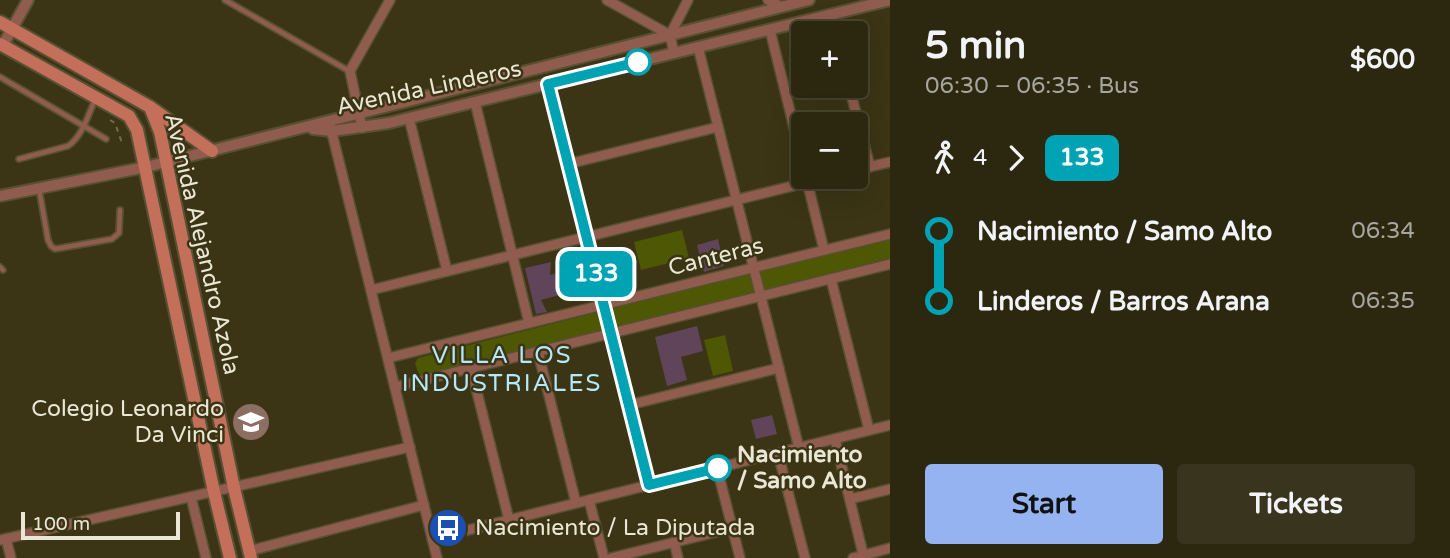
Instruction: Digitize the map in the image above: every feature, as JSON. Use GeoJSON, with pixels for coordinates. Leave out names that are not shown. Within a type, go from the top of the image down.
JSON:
{"type":"FeatureCollection","features":[{"type":"Feature","properties":{"kind":"main road","name":"Avenida Alejandro Azola"},"geometry":{"type":"LineString","coordinates":[[6,26],[150,107],[160,132],[250,554]]}},
{"type":"Feature","properties":{"kind":"main road","name":"Avenida Alejandro Azola"},"geometry":{"type":"LineString","coordinates":[[1,44],[93,103],[129,116],[137,130],[230,558]]}},
{"type":"Feature","properties":{"kind":"main road"},"geometry":{"type":"LineString","coordinates":[[150,107],[212,150]]}},
{"type":"Feature","properties":{"kind":"street"},"geometry":{"type":"LineString","coordinates":[[1,44],[6,26],[28,0]]}},
{"type":"Feature","properties":{"kind":"street"},"geometry":{"type":"LineString","coordinates":[[362,128],[350,71],[390,0]]}},
{"type":"Feature","properties":{"kind":"street"},"geometry":{"type":"LineString","coordinates":[[607,0],[670,35]]}},
{"type":"Feature","properties":{"kind":"street"},"geometry":{"type":"LineString","coordinates":[[674,53],[670,35],[688,0]]}},
{"type":"Feature","properties":{"kind":"street"},"geometry":{"type":"LineString","coordinates":[[768,0],[782,7]]}},
{"type":"Feature","properties":{"kind":"street","name":"Avenida Linderos"},"geometry":{"type":"LineString","coordinates":[[331,126],[359,113],[809,0]]}},
{"type":"Feature","properties":{"kind":"street","name":"Avenida Linderos"},"geometry":{"type":"LineString","coordinates":[[0,196],[146,167],[303,127],[362,128],[409,118],[890,0]]}},
{"type":"Feature","properties":{"kind":"street"},"geometry":{"type":"LineString","coordinates":[[831,15],[833,21]]}},
{"type":"Feature","properties":{"kind":"street"},"geometry":{"type":"LineString","coordinates":[[770,30],[791,115]]}},
{"type":"Feature","properties":{"kind":"street"},"geometry":{"type":"LineString","coordinates":[[698,47],[799,448]]}},
{"type":"Feature","properties":{"kind":"street"},"geometry":{"type":"LineString","coordinates":[[548,84],[649,485]]}},
{"type":"Feature","properties":{"kind":"street"},"geometry":{"type":"LineString","coordinates":[[852,98],[870,167],[890,162]]}},
{"type":"Feature","properties":{"kind":"street"},"geometry":{"type":"LineString","coordinates":[[475,102],[529,323]]}},
{"type":"Feature","properties":{"kind":"street"},"geometry":{"type":"LineString","coordinates":[[409,118],[447,271]]}},
{"type":"Feature","properties":{"kind":"street"},"geometry":{"type":"LineString","coordinates":[[331,126],[437,558]]}},
{"type":"Feature","properties":{"kind":"street"},"geometry":{"type":"LineString","coordinates":[[568,164],[719,127]]}},
{"type":"Feature","properties":{"kind":"street"},"geometry":{"type":"LineString","coordinates":[[371,290],[737,200],[791,184]]}},
{"type":"Feature","properties":{"kind":"street"},"geometry":{"type":"LineString","coordinates":[[809,189],[824,250]]}},
{"type":"Feature","properties":{"kind":"street","name":"Canteras"},"geometry":{"type":"LineString","coordinates":[[388,358],[890,234]]}},
{"type":"Feature","properties":{"kind":"street"},"geometry":{"type":"LineString","coordinates":[[395,387],[890,264]]}},
{"type":"Feature","properties":{"kind":"street"},"geometry":{"type":"LineString","coordinates":[[831,279],[869,430]]}},
{"type":"Feature","properties":{"kind":"street"},"geometry":{"type":"LineString","coordinates":[[538,352],[576,503]]}},
{"type":"Feature","properties":{"kind":"street"},"geometry":{"type":"LineString","coordinates":[[471,368],[509,520]]}},
{"type":"Feature","properties":{"kind":"street"},"geometry":{"type":"LineString","coordinates":[[629,405],[779,368]]}},
{"type":"Feature","properties":{"kind":"street"},"geometry":{"type":"LineString","coordinates":[[432,539],[890,425]]}},
{"type":"Feature","properties":{"kind":"street"},"geometry":{"type":"LineString","coordinates":[[835,439],[864,557]]}},
{"type":"Feature","properties":{"kind":"street"},"geometry":{"type":"LineString","coordinates":[[11,558],[3,539],[410,447]]}},
{"type":"Feature","properties":{"kind":"street"},"geometry":{"type":"LineString","coordinates":[[778,453],[805,558]]}},
{"type":"Feature","properties":{"kind":"street"},"geometry":{"type":"LineString","coordinates":[[718,468],[740,558]]}},
{"type":"Feature","properties":{"kind":"street"},"geometry":{"type":"LineString","coordinates":[[850,499],[890,489]]}},
{"type":"Feature","properties":{"kind":"street"},"geometry":{"type":"LineString","coordinates":[[191,497],[206,558]]}},
{"type":"Feature","properties":{"kind":"street"},"geometry":{"type":"LineString","coordinates":[[590,500],[604,558]]}},
{"type":"Feature","properties":{"kind":"street"},"geometry":{"type":"LineString","coordinates":[[250,554],[424,505]]}},
{"type":"Feature","properties":{"kind":"street"},"geometry":{"type":"LineString","coordinates":[[611,558],[732,528]]}},
{"type":"Feature","properties":{"kind":"street"},"geometry":{"type":"LineString","coordinates":[[674,542],[678,558]]}},
{"type":"Feature","properties":{"kind":"street"},"geometry":{"type":"LineString","coordinates":[[853,558],[890,548]]}},
{"type":"Feature","properties":{"kind":"lane"},"geometry":{"type":"LineString","coordinates":[[225,0],[350,71]]}},
{"type":"Feature","properties":{"kind":"lane"},"geometry":{"type":"LineString","coordinates":[[0,77],[106,139]]}},
{"type":"Feature","properties":{"kind":"lane"},"geometry":{"type":"LineString","coordinates":[[19,159],[74,142],[93,103]]}},
{"type":"Feature","properties":{"kind":"lane"},"geometry":{"type":"LineString","coordinates":[[39,188],[48,240],[55,248],[112,239],[119,233],[120,210]]}},
{"type":"Feature","properties":{"kind":"path"},"geometry":{"type":"LineString","coordinates":[[93,103],[115,123],[122,143]]}},
{"type":"Feature","properties":{"kind":"green space"},"geometry":{"type":"Polygon","coordinates":[[[682,230],[689,258],[641,270],[634,242],[682,230]]]}},
{"type":"Feature","properties":{"kind":"green space"},"geometry":{"type":"Polygon","coordinates":[[[890,238],[890,258],[421,376],[415,363],[418,358],[890,238]]]}},
{"type":"Feature","properties":{"kind":"green space"},"geometry":{"type":"Polygon","coordinates":[[[725,335],[733,371],[713,376],[704,340],[725,335]]]}},
{"type":"Feature","properties":{"kind":"building"},"geometry":{"type":"Polygon","coordinates":[[[718,239],[724,266],[704,272],[697,245],[718,239]]]}},
{"type":"Feature","properties":{"kind":"building"},"geometry":{"type":"Polygon","coordinates":[[[616,247],[625,249],[632,277],[618,280],[611,252],[616,247]]]}},
{"type":"Feature","properties":{"kind":"building"},"geometry":{"type":"Polygon","coordinates":[[[551,262],[550,275],[566,271],[571,292],[541,300],[547,312],[536,314],[525,268],[551,262]]]}},
{"type":"Feature","properties":{"kind":"building"},"geometry":{"type":"Polygon","coordinates":[[[697,326],[703,351],[681,357],[687,380],[667,386],[655,337],[697,326]]]}},
{"type":"Feature","properties":{"kind":"building"},"geometry":{"type":"Polygon","coordinates":[[[772,415],[777,434],[756,439],[751,420],[772,415]]]}},
{"type":"Feature","properties":{"kind":"bus line","name":"133"},"geometry":{"type":"LineString","coordinates":[[638,62],[548,84],[649,485],[718,468]]}},
{"type":"Feature","properties":{"kind":"place","name":"Colegio Leonardo Da Vinci"},"geometry":{"type":"Point","coordinates":[251,422]}},
{"type":"Feature","properties":{"kind":"place","name":"Nacimiento / Samo Alto"},"geometry":{"type":"Point","coordinates":[718,468]}},
{"type":"Feature","properties":{"kind":"place","name":"Nacimiento / La Diputada"},"geometry":{"type":"Point","coordinates":[448,528]}},
{"type":"Feature","properties":{"kind":"district","name":"VILLA LOS INDUSTRIALES"},"geometry":{"type":"Point","coordinates":[502,369]}}]}
